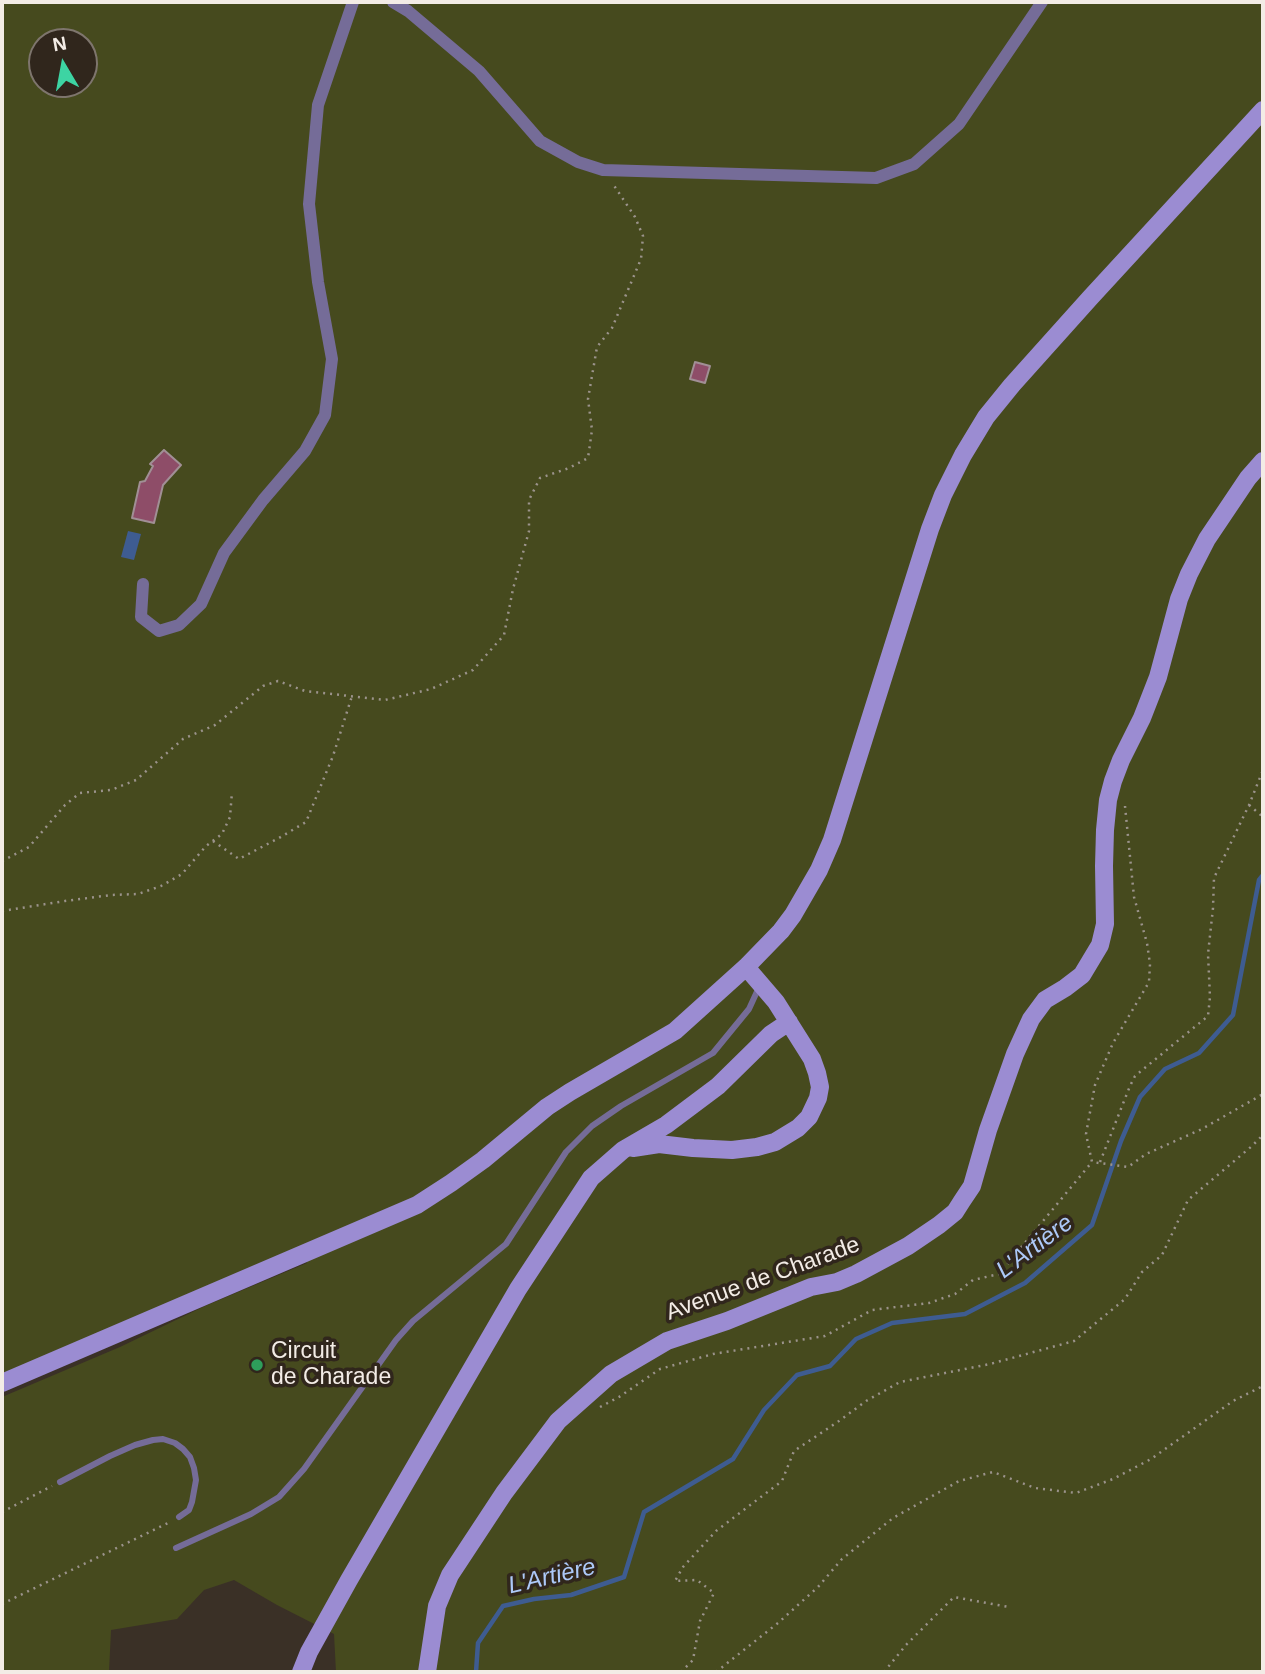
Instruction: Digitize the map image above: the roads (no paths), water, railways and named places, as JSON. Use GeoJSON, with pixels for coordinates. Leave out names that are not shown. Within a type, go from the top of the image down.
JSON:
{"type":"FeatureCollection","features":[{"type":"Feature","properties":{"kind":"street"},"geometry":{"type":"LineString","coordinates":[[143,584],[141,617],[159,631],[179,625],[201,604],[224,553],[263,500],[306,451],[326,415],[332,359],[318,282],[309,204],[318,104],[353,2]]}},
{"type":"Feature","properties":{"kind":"street"},"geometry":{"type":"LineString","coordinates":[[393,2],[408,11],[479,71],[540,141],[578,162],[603,170],[876,178],[914,164],[959,124],[1042,2]]}},
{"type":"Feature","properties":{"kind":"street"},"geometry":{"type":"LineString","coordinates":[[2,1383],[417,1205],[451,1184],[559,1099],[675,1031],[746,967],[793,915],[819,870],[832,840],[930,529],[947,485],[963,455],[986,417],[1012,386],[1263,110]]}},
{"type":"Feature","properties":{"kind":"street","name":"Avenue de Charade"},"geometry":{"type":"LineString","coordinates":[[427,1672],[437,1606],[450,1575],[504,1493],[558,1422],[611,1374],[667,1341],[727,1321],[811,1287],[837,1282],[856,1274],[908,1246],[955,1212],[972,1186],[1010,1067],[1031,1019],[1045,1000],[1082,975],[1100,945],[1105,924],[1105,830],[1113,781],[1158,677],[1179,599],[1189,574],[1207,539],[1248,478],[1263,461]]}},
{"type":"Feature","properties":{"kind":"street"},"geometry":{"type":"LineString","coordinates":[[623,1150],[659,1144],[732,1150],[757,1147],[775,1142],[798,1128],[809,1117],[820,1087],[812,1059],[776,1002],[746,967]]}},
{"type":"Feature","properties":{"kind":"street"},"geometry":{"type":"LineString","coordinates":[[301,1672],[309,1652],[349,1580],[518,1289],[590,1178],[623,1150],[666,1125],[718,1086],[771,1034],[789,1022]]}},
{"type":"Feature","properties":{"kind":"lane"},"geometry":{"type":"LineString","coordinates":[[176,1548],[251,1514],[279,1497],[304,1469],[396,1340],[413,1321],[506,1244],[566,1152],[592,1126],[713,1053],[749,1009],[761,983]]}},
{"type":"Feature","properties":{"kind":"lane"},"geometry":{"type":"LineString","coordinates":[[60,1482],[135,1445],[163,1439],[183,1449],[194,1468],[196,1480],[192,1502],[189,1510],[179,1517]]}},
{"type":"Feature","properties":{"kind":"water"},"geometry":{"type":"Polygon","coordinates":[[[128,531],[141,534],[134,560],[121,557],[128,531]]]}},
{"type":"Feature","properties":{"kind":"waterway","name":"L'Artière"},"geometry":{"type":"LineString","coordinates":[[476,1672],[478,1643],[503,1606],[571,1595],[624,1577],[644,1512],[733,1459],[764,1410],[797,1375],[830,1366],[856,1339],[892,1323],[965,1314],[1025,1283],[1092,1225],[1121,1141],[1140,1097],[1165,1069],[1199,1053],[1233,1015],[1259,880],[1263,875]]}},
{"type":"Feature","properties":{"kind":"place","name":"Circuit de Charade"},"geometry":{"type":"Point","coordinates":[257,1365]}}]}
